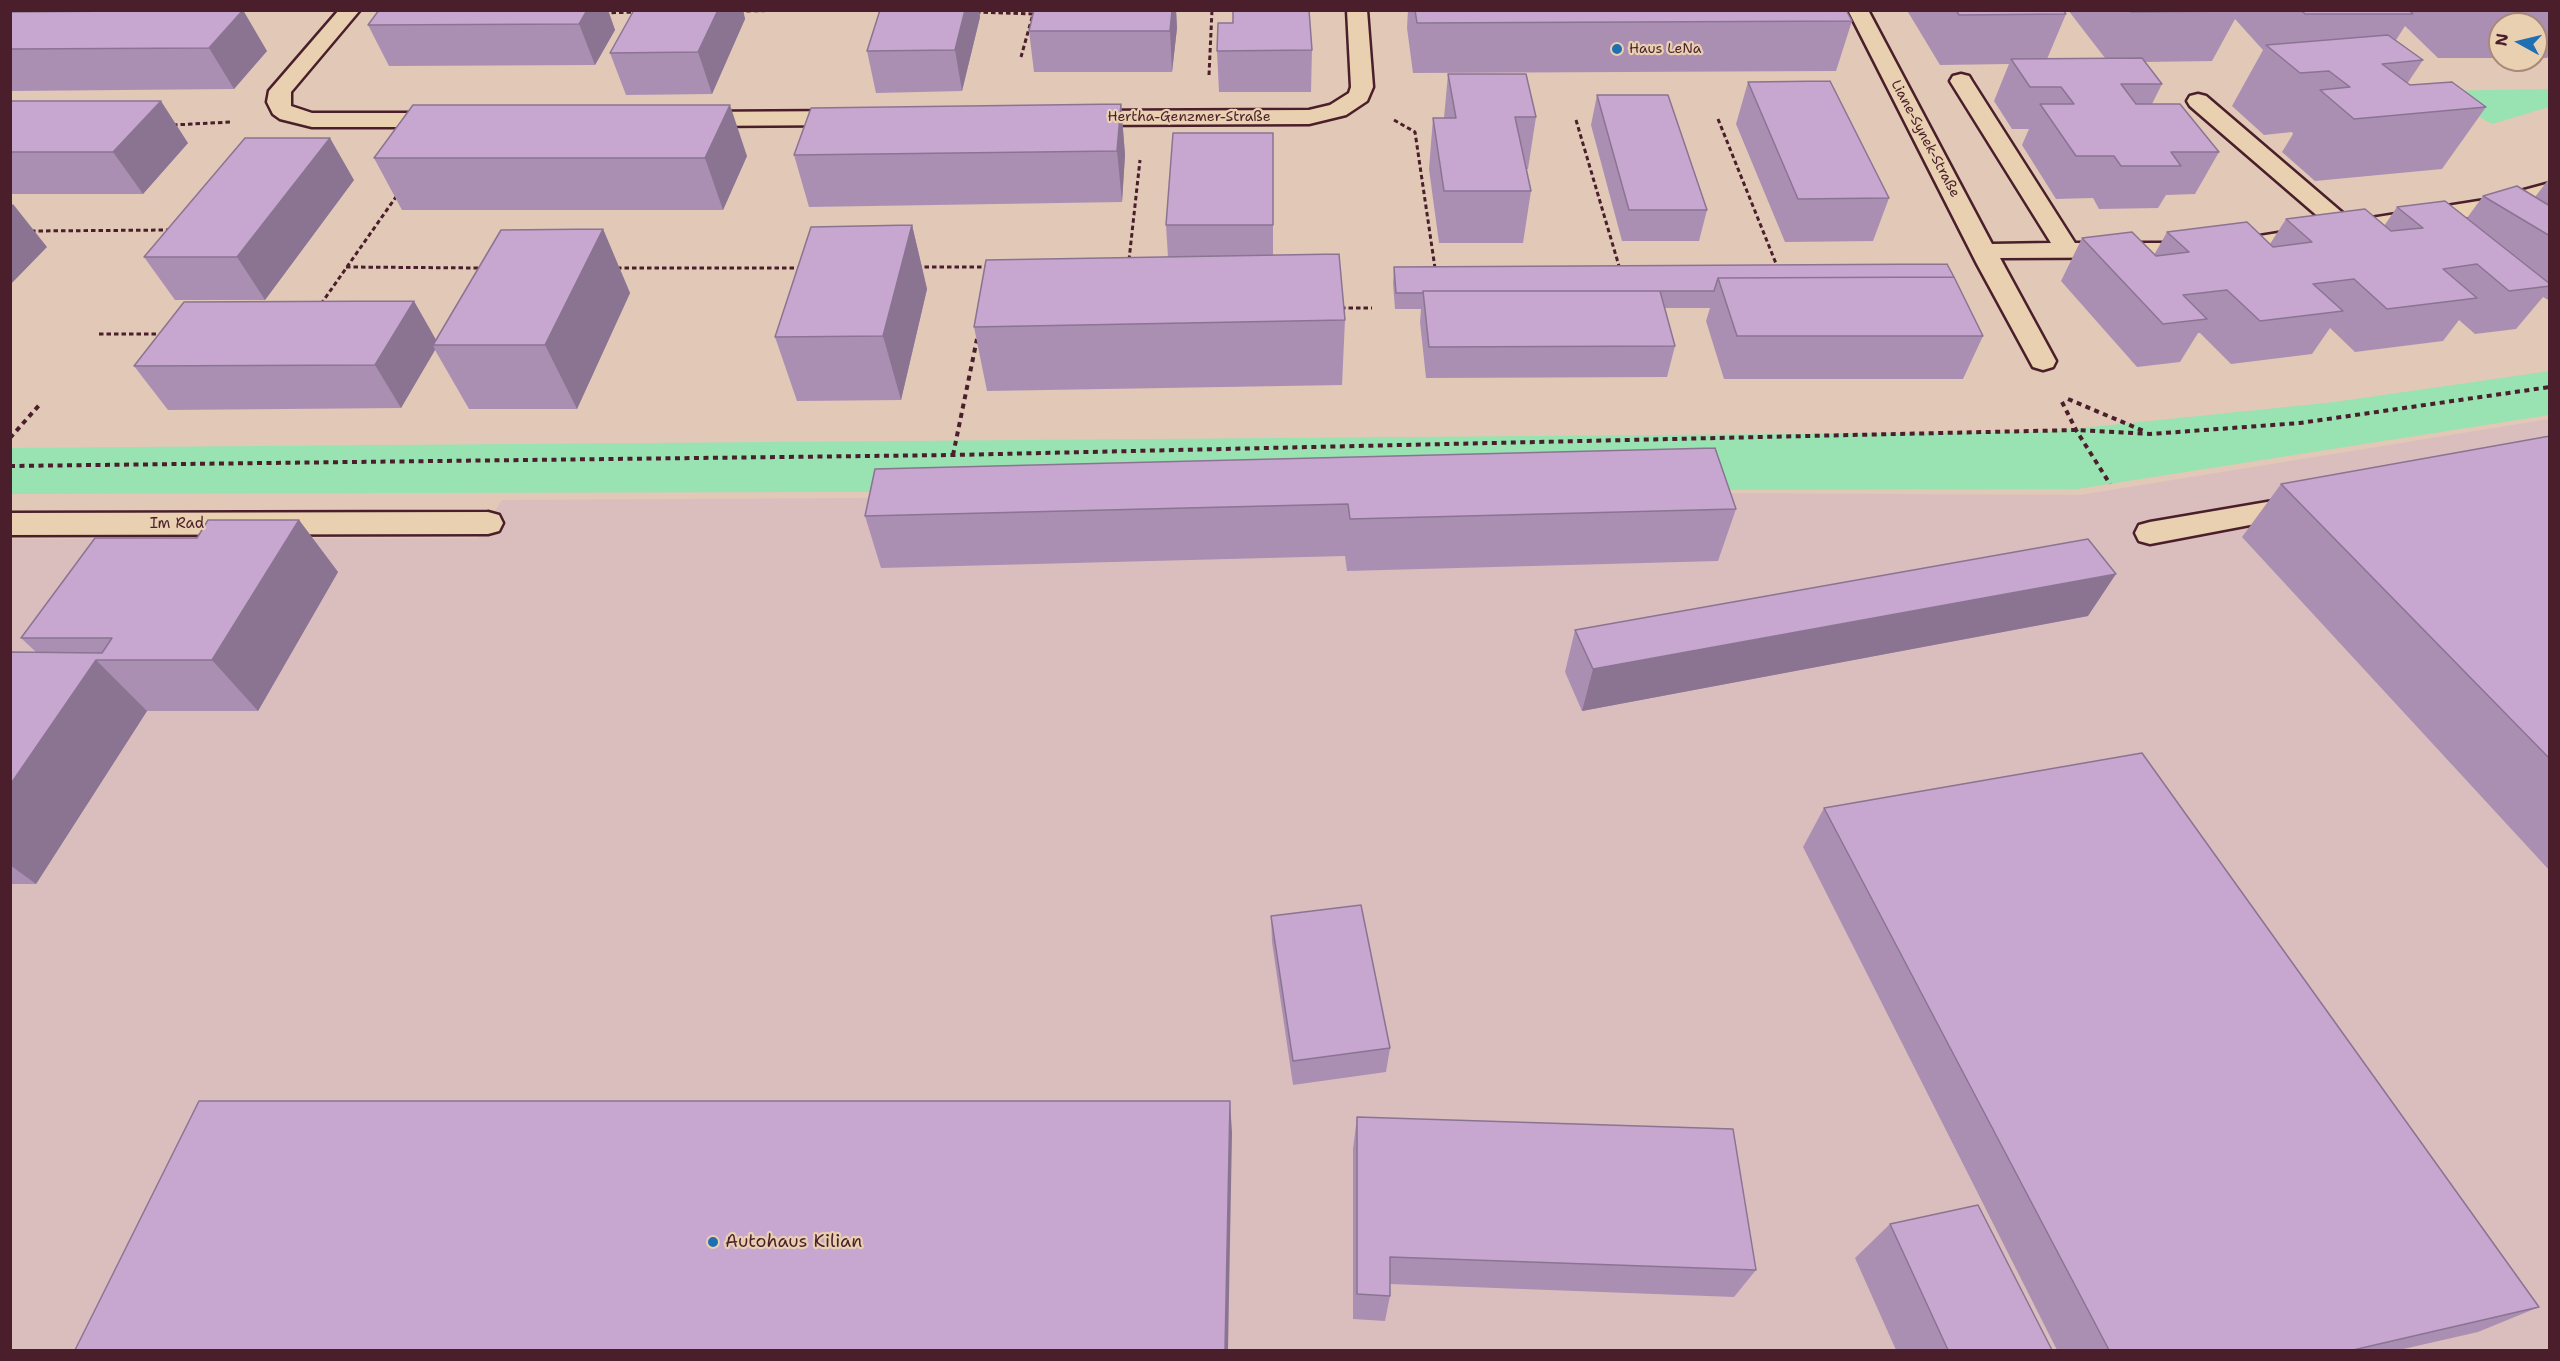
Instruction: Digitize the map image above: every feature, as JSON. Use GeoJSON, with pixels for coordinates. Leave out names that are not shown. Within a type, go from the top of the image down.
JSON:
{"type":"FeatureCollection","features":[{"type":"Feature","properties":{"kind":"street"},"geometry":{"type":"LineString","coordinates":[[350,10],[280,91],[278,102],[281,109],[288,114],[312,120],[462,120]]}},
{"type":"Feature","properties":{"kind":"street","name":"Liane-Synek-Straße"},"geometry":{"type":"LineString","coordinates":[[1862,18],[2043,361]]}},
{"type":"Feature","properties":{"kind":"street","name":"Hertha-Genzmer-Straße"},"geometry":{"type":"LineString","coordinates":[[1050,118],[1309,117],[1325,115],[1347,105],[1359,96],[1362,87],[1358,19]]}},
{"type":"Feature","properties":{"kind":"street"},"geometry":{"type":"LineString","coordinates":[[1961,81],[2068,251]]}},
{"type":"Feature","properties":{"kind":"street"},"geometry":{"type":"LineString","coordinates":[[2198,101],[2347,229]]}},
{"type":"Feature","properties":{"kind":"street"},"geometry":{"type":"LineString","coordinates":[[673,119],[873,118]]}},
{"type":"Feature","properties":{"kind":"street"},"geometry":{"type":"LineString","coordinates":[[1984,251],[2216,250],[2493,206],[2550,189]]}},
{"type":"Feature","properties":{"kind":"street"},"geometry":{"type":"LineString","coordinates":[[2150,533],[2331,501]]}},
{"type":"Feature","properties":{"kind":"street","name":"Im Rad"},"geometry":{"type":"LineString","coordinates":[[10,524],[488,523]]}},
{"type":"Feature","properties":{"kind":"path"},"geometry":{"type":"LineString","coordinates":[[737,11],[808,10]]}},
{"type":"Feature","properties":{"kind":"path"},"geometry":{"type":"LineString","coordinates":[[870,10],[893,11]]}},
{"type":"Feature","properties":{"kind":"path"},"geometry":{"type":"LineString","coordinates":[[1209,75],[1212,10]]}},
{"type":"Feature","properties":{"kind":"path"},"geometry":{"type":"LineString","coordinates":[[596,13],[643,12]]}},
{"type":"Feature","properties":{"kind":"path"},"geometry":{"type":"LineString","coordinates":[[975,12],[1033,14],[1021,57]]}},
{"type":"Feature","properties":{"kind":"path"},"geometry":{"type":"LineString","coordinates":[[1384,115],[1415,132],[1435,268]]}},
{"type":"Feature","properties":{"kind":"path"},"geometry":{"type":"LineString","coordinates":[[1718,119],[1777,266]]}},
{"type":"Feature","properties":{"kind":"path"},"geometry":{"type":"LineString","coordinates":[[1576,120],[1619,266]]}},
{"type":"Feature","properties":{"kind":"path"},"geometry":{"type":"LineString","coordinates":[[165,124],[231,122]]}},
{"type":"Feature","properties":{"kind":"path"},"geometry":{"type":"LineString","coordinates":[[1129,267],[1141,150]]}},
{"type":"Feature","properties":{"kind":"path"},"geometry":{"type":"LineString","coordinates":[[320,305],[401,190]]}},
{"type":"Feature","properties":{"kind":"path"},"geometry":{"type":"LineString","coordinates":[[22,231],[175,230]]}},
{"type":"Feature","properties":{"kind":"path"},"geometry":{"type":"LineString","coordinates":[[346,267],[486,268]]}},
{"type":"Feature","properties":{"kind":"path"},"geometry":{"type":"LineString","coordinates":[[614,268],[803,267]]}},
{"type":"Feature","properties":{"kind":"path"},"geometry":{"type":"LineString","coordinates":[[909,267],[992,267]]}},
{"type":"Feature","properties":{"kind":"path"},"geometry":{"type":"LineString","coordinates":[[1338,308],[1372,308]]}},
{"type":"Feature","properties":{"kind":"path"},"geometry":{"type":"LineString","coordinates":[[953,455],[979,331]]}},
{"type":"Feature","properties":{"kind":"path"},"geometry":{"type":"LineString","coordinates":[[99,334],[170,333]]}},
{"type":"Feature","properties":{"kind":"path"},"geometry":{"type":"LineString","coordinates":[[10,466],[953,455],[2076,430],[2150,434],[2300,423],[2550,387]]}},
{"type":"Feature","properties":{"kind":"path"},"geometry":{"type":"LineString","coordinates":[[2059,395],[2150,434]]}},
{"type":"Feature","properties":{"kind":"path"},"geometry":{"type":"LineString","coordinates":[[10,438],[41,404]]}},
{"type":"Feature","properties":{"kind":"path"},"geometry":{"type":"LineString","coordinates":[[2076,430],[2110,484]]}},
{"type":"Feature","properties":{"kind":"shaded area"},"geometry":{"type":"Polygon","coordinates":[[[2549,419],[2549,1350],[11,1350],[10,539],[478,538],[502,500],[1707,493],[2080,495],[2549,419]]]}},
{"type":"Feature","properties":{"kind":"green space"},"geometry":{"type":"Polygon","coordinates":[[[2549,89],[2549,107],[2492,124],[2435,91],[2549,89]]]}},
{"type":"Feature","properties":{"kind":"green space"},"geometry":{"type":"Polygon","coordinates":[[[2550,371],[2549,415],[2077,489],[11,494],[10,448],[2043,432],[2335,402],[2550,371]]]}},
{"type":"Feature","properties":{"kind":"building"},"geometry":{"type":"Polygon","coordinates":[[[243,10],[209,48],[10,49],[10,12],[243,10]]]}},
{"type":"Feature","properties":{"kind":"building"},"geometry":{"type":"Polygon","coordinates":[[[379,10],[587,10],[579,24],[368,25],[379,10]]]}},
{"type":"Feature","properties":{"kind":"building"},"geometry":{"type":"Polygon","coordinates":[[[634,10],[718,10],[698,52],[610,53],[634,10]]]}},
{"type":"Feature","properties":{"kind":"building"},"geometry":{"type":"Polygon","coordinates":[[[880,10],[965,10],[955,50],[867,51],[880,10]]]}},
{"type":"Feature","properties":{"kind":"building"},"geometry":{"type":"Polygon","coordinates":[[[1034,10],[1172,10],[1170,31],[1029,31],[1034,10]]]}},
{"type":"Feature","properties":{"kind":"building"},"geometry":{"type":"Polygon","coordinates":[[[1233,10],[1309,10],[1312,50],[1217,51],[1218,23],[1233,23],[1233,10]]]}},
{"type":"Feature","properties":{"kind":"building"},"geometry":{"type":"Polygon","coordinates":[[[1415,10],[1846,10],[1852,21],[1417,23],[1415,10]]]}},
{"type":"Feature","properties":{"kind":"building"},"geometry":{"type":"Polygon","coordinates":[[[1956,10],[2063,10],[2066,14],[1959,15],[1956,10]]]}},
{"type":"Feature","properties":{"kind":"building"},"geometry":{"type":"Polygon","coordinates":[[[2129,10],[2238,10],[2239,11],[2131,12],[2129,10]]]}},
{"type":"Feature","properties":{"kind":"building"},"geometry":{"type":"Polygon","coordinates":[[[2301,10],[2409,10],[2413,14],[2305,14],[2301,10]]]}},
{"type":"Feature","properties":{"kind":"building"},"geometry":{"type":"Polygon","coordinates":[[[2388,35],[2423,60],[2382,64],[2410,85],[2452,82],[2486,107],[2354,119],[2320,90],[2350,87],[2329,71],[2300,73],[2266,45],[2388,35]]]}},
{"type":"Feature","properties":{"kind":"building"},"geometry":{"type":"Polygon","coordinates":[[[2142,58],[2162,84],[2121,84],[2136,104],[2180,104],[2219,152],[2171,152],[2181,166],[2121,166],[2114,156],[2076,156],[2040,104],[2074,104],[2061,87],[2030,87],[2011,59],[2142,58]]]}},
{"type":"Feature","properties":{"kind":"building"},"geometry":{"type":"Polygon","coordinates":[[[1448,74],[1526,74],[1536,117],[1515,117],[1531,191],[1444,191],[1433,118],[1456,118],[1448,74]]]}},
{"type":"Feature","properties":{"kind":"building"},"geometry":{"type":"Polygon","coordinates":[[[1830,81],[1889,198],[1798,199],[1748,82],[1830,81]]]}},
{"type":"Feature","properties":{"kind":"building"},"geometry":{"type":"Polygon","coordinates":[[[1597,95],[1668,95],[1707,210],[1629,210],[1597,95]]]}},
{"type":"Feature","properties":{"kind":"building"},"geometry":{"type":"Polygon","coordinates":[[[10,101],[161,101],[113,152],[10,152],[10,101]]]}},
{"type":"Feature","properties":{"kind":"building"},"geometry":{"type":"Polygon","coordinates":[[[1121,104],[1117,151],[794,155],[811,108],[1121,104]]]}},
{"type":"Feature","properties":{"kind":"building"},"geometry":{"type":"Polygon","coordinates":[[[413,105],[730,105],[705,158],[374,158],[413,105]]]}},
{"type":"Feature","properties":{"kind":"building"},"geometry":{"type":"Polygon","coordinates":[[[1173,133],[1273,133],[1273,225],[1166,225],[1173,133]]]}},
{"type":"Feature","properties":{"kind":"building"},"geometry":{"type":"Polygon","coordinates":[[[245,138],[330,138],[237,257],[144,257],[245,138]]]}},
{"type":"Feature","properties":{"kind":"building"},"geometry":{"type":"Polygon","coordinates":[[[2517,186],[2550,206],[2550,236],[2483,196],[2517,186]]]}},
{"type":"Feature","properties":{"kind":"building"},"geometry":{"type":"Polygon","coordinates":[[[2445,201],[2550,286],[2509,291],[2477,264],[2443,269],[2477,298],[2387,309],[2354,279],[2313,284],[2343,311],[2260,321],[2227,290],[2183,295],[2207,319],[2163,324],[2082,238],[2132,232],[2156,256],[2189,252],[2167,232],[2247,222],[2273,247],[2312,242],[2286,219],[2365,209],[2391,231],[2423,228],[2397,207],[2445,201]]]}},
{"type":"Feature","properties":{"kind":"building"},"geometry":{"type":"Polygon","coordinates":[[[912,225],[883,336],[775,337],[811,227],[912,225]]]}},
{"type":"Feature","properties":{"kind":"building"},"geometry":{"type":"Polygon","coordinates":[[[603,229],[545,345],[433,345],[501,230],[603,229]]]}},
{"type":"Feature","properties":{"kind":"building"},"geometry":{"type":"Polygon","coordinates":[[[1339,254],[1345,320],[974,327],[986,260],[1339,254]]]}},
{"type":"Feature","properties":{"kind":"building"},"geometry":{"type":"Polygon","coordinates":[[[1947,264],[1954,277],[1718,278],[1714,291],[1423,291],[1423,293],[1396,293],[1394,267],[1947,264]]]}},
{"type":"Feature","properties":{"kind":"building"},"geometry":{"type":"Polygon","coordinates":[[[1954,277],[1983,336],[1737,336],[1718,278],[1954,277]]]}},
{"type":"Feature","properties":{"kind":"building"},"geometry":{"type":"Polygon","coordinates":[[[1423,291],[1660,291],[1675,346],[1429,347],[1423,291]]]}},
{"type":"Feature","properties":{"kind":"building"},"geometry":{"type":"Polygon","coordinates":[[[414,301],[375,365],[134,366],[184,302],[414,301]]]}},
{"type":"Feature","properties":{"kind":"building"},"geometry":{"type":"Polygon","coordinates":[[[2550,436],[2550,759],[2281,484],[2550,436]]]}},
{"type":"Feature","properties":{"kind":"building"},"geometry":{"type":"Polygon","coordinates":[[[1715,448],[1736,509],[1350,519],[1348,504],[865,516],[875,469],[1715,448]]]}},
{"type":"Feature","properties":{"kind":"building"},"geometry":{"type":"Polygon","coordinates":[[[208,520],[299,520],[212,660],[96,660],[10,785],[10,652],[102,653],[112,638],[21,638],[95,538],[197,538],[208,520]]]}},
{"type":"Feature","properties":{"kind":"building"},"geometry":{"type":"Polygon","coordinates":[[[2088,539],[2116,574],[1593,669],[1575,630],[2088,539]]]}},
{"type":"Feature","properties":{"kind":"building"},"geometry":{"type":"Polygon","coordinates":[[[2142,753],[2539,1307],[2353,1350],[2109,1350],[1824,808],[2142,753]]]}},
{"type":"Feature","properties":{"kind":"building"},"geometry":{"type":"Polygon","coordinates":[[[1361,905],[1390,1048],[1293,1061],[1271,916],[1361,905]]]}},
{"type":"Feature","properties":{"kind":"building","name":"Autohaus Kilian"},"geometry":{"type":"Polygon","coordinates":[[[199,1101],[1230,1101],[1225,1350],[75,1350],[199,1101]]]}},
{"type":"Feature","properties":{"kind":"building"},"geometry":{"type":"Polygon","coordinates":[[[1357,1117],[1733,1129],[1756,1270],[1390,1257],[1390,1296],[1357,1294],[1357,1117]]]}},
{"type":"Feature","properties":{"kind":"building"},"geometry":{"type":"Polygon","coordinates":[[[1978,1205],[2052,1350],[1948,1350],[1890,1224],[1978,1205]]]}},
{"type":"Feature","properties":{"kind":"place","name":"Haus LeNa"},"geometry":{"type":"Point","coordinates":[1617,49]}},
{"type":"Feature","properties":{"kind":"place","name":"Autohaus Kilian"},"geometry":{"type":"Point","coordinates":[713,1242]}}]}
